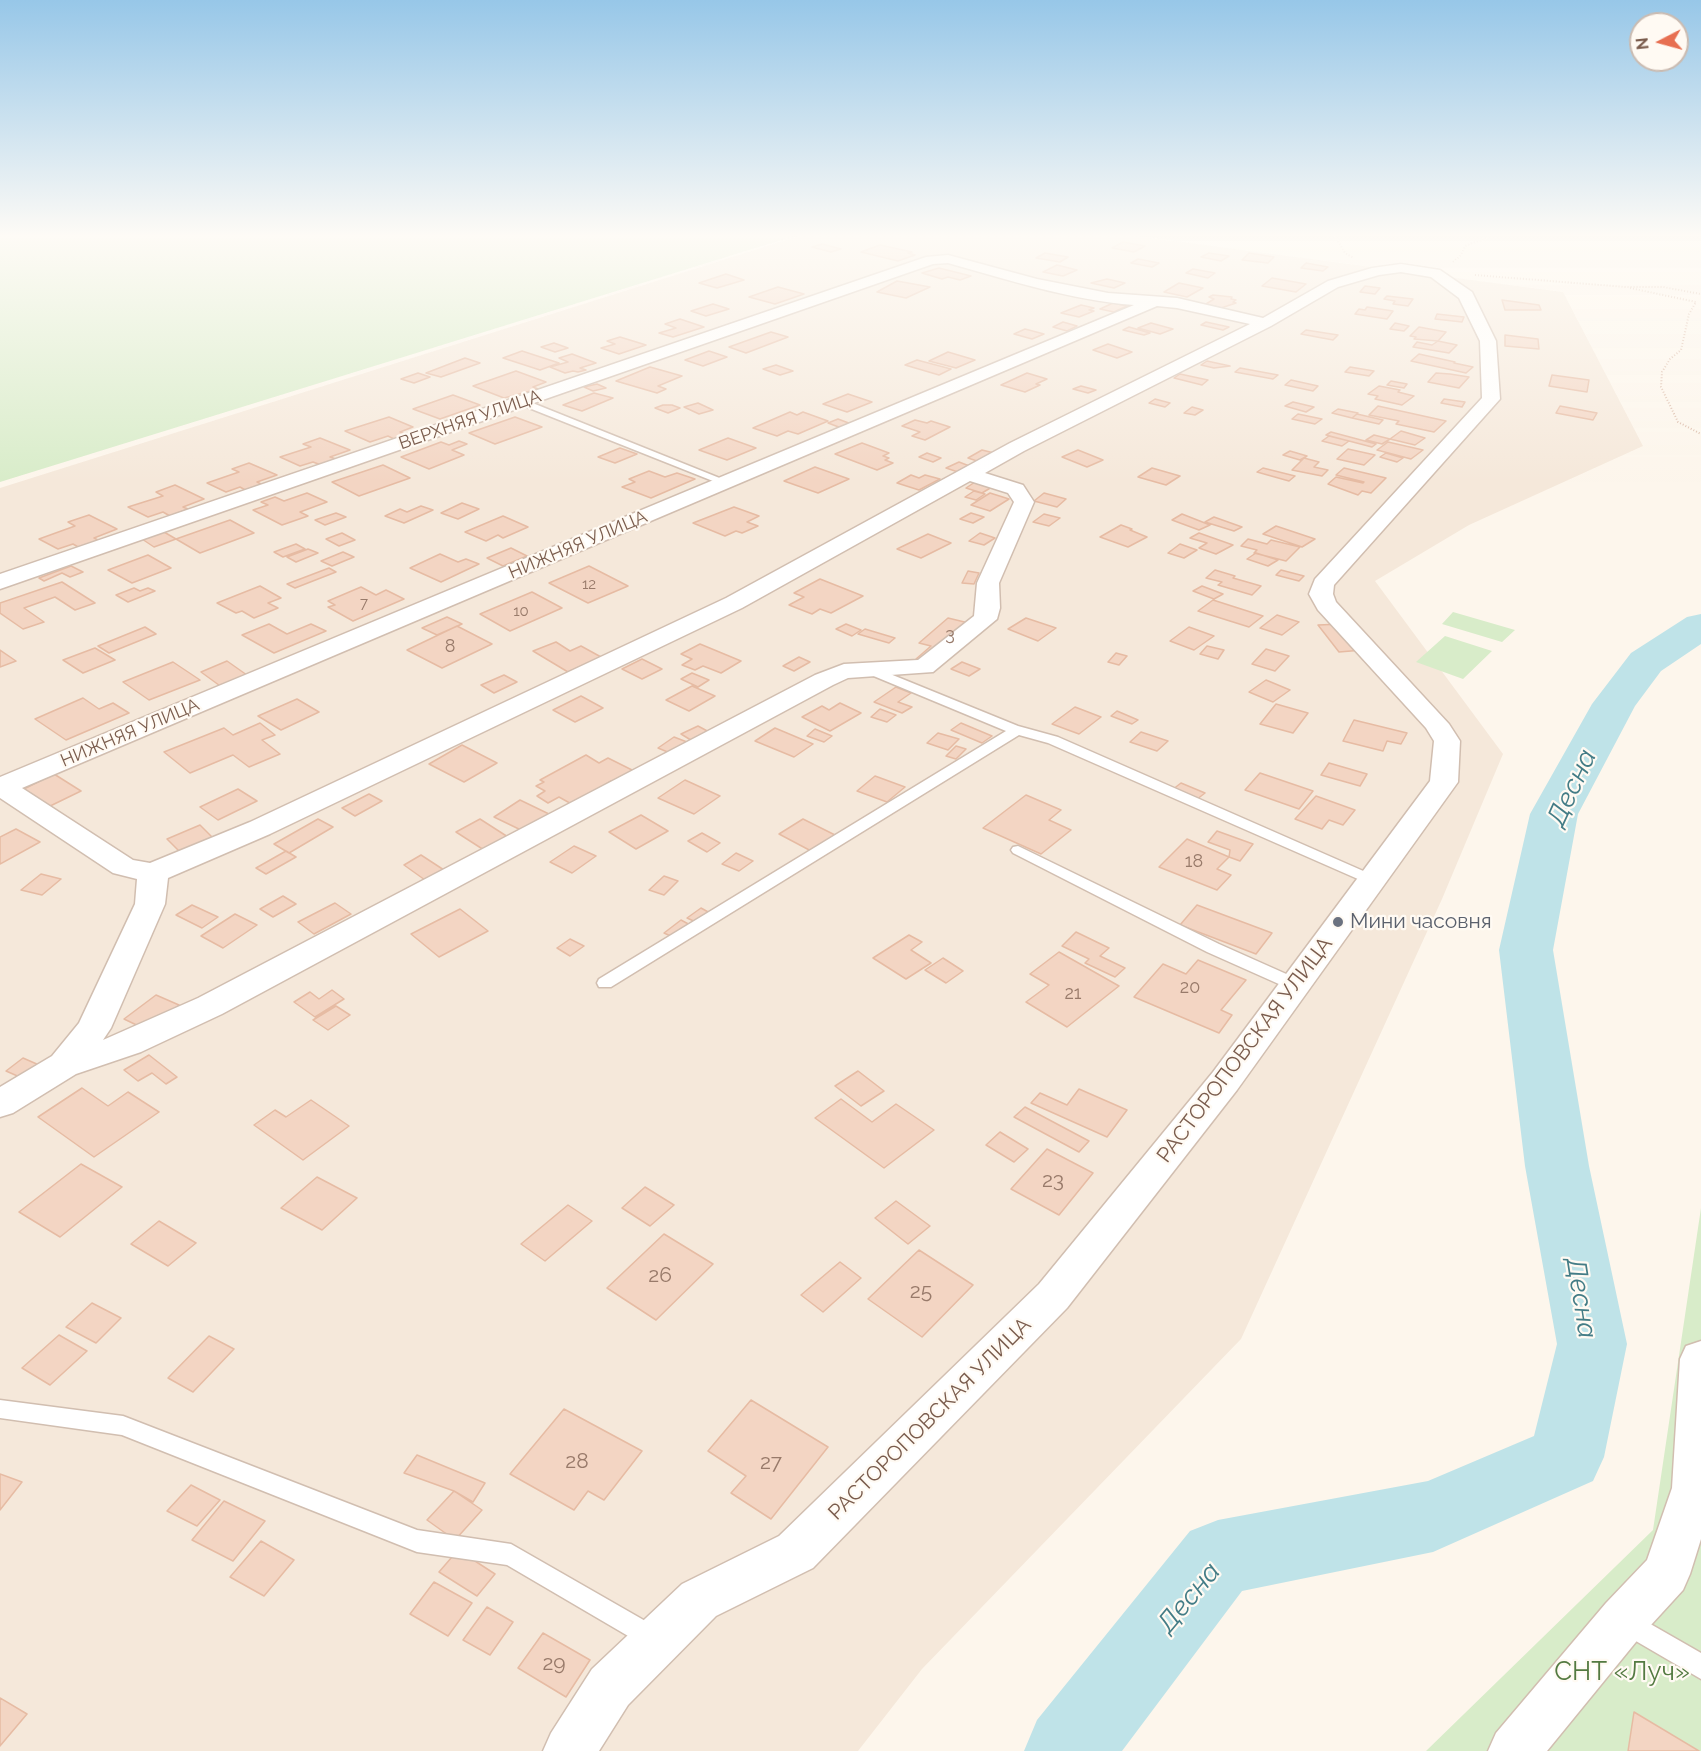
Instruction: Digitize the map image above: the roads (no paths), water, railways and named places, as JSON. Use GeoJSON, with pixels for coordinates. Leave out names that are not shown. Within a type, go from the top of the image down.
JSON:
{"type":"FeatureCollection","features":[{"type":"Feature","properties":{"kind":"street","name":"ВЕРХНЯЯ УЛИЦА"},"geometry":{"type":"LineString","coordinates":[[0,582],[768,318]]}},
{"type":"Feature","properties":{"kind":"street","name":"НИЖНЯЯ УЛИЦА"},"geometry":{"type":"LineString","coordinates":[[0,787],[1117,318]]}},
{"type":"Feature","properties":{"kind":"street"},"geometry":{"type":"LineString","coordinates":[[1244,318],[1265,323]]}},
{"type":"Feature","properties":{"kind":"street","name":"РАСТОРОПОВСКАЯ УЛИЦА"},"geometry":{"type":"LineString","coordinates":[[1265,323],[1274,318]]}},
{"type":"Feature","properties":{"kind":"street","name":"РАСТОРОПОВСКАЯ УЛИЦА"},"geometry":{"type":"LineString","coordinates":[[569,1751],[610,1688],[699,1600],[796,1552],[1053,1296],[1225,1081],[1444,782],[1447,741],[1436,724],[1326,605],[1321,594],[1323,584],[1491,399],[1488,341],[1477,318]]}},
{"type":"Feature","properties":{"kind":"street"},"geometry":{"type":"LineString","coordinates":[[0,787],[124,867],[153,873],[260,828],[734,603],[1017,447],[1265,323]]}},
{"type":"Feature","properties":{"kind":"street"},"geometry":{"type":"LineString","coordinates":[[0,1104],[64,1065],[129,1044],[210,1006],[824,680],[844,671],[924,666],[985,618],[988,608],[988,583],[1024,502],[1016,489],[968,474]]}},
{"type":"Feature","properties":{"kind":"street"},"geometry":{"type":"LineString","coordinates":[[64,1065],[94,1028],[150,904],[153,873]]}},
{"type":"Feature","properties":{"kind":"street"},"geometry":{"type":"LineString","coordinates":[[1514,1751],[1623,1620],[1666,1574],[1695,1488],[1701,1359]]}},
{"type":"Feature","properties":{"kind":"lane"},"geometry":{"type":"LineString","coordinates":[[522,402],[727,483]]}},
{"type":"Feature","properties":{"kind":"lane"},"geometry":{"type":"LineString","coordinates":[[868,669],[1017,730],[1053,740],[1372,880]]}},
{"type":"Feature","properties":{"kind":"lane"},"geometry":{"type":"LineString","coordinates":[[605,983],[1017,730]]}},
{"type":"Feature","properties":{"kind":"lane"},"geometry":{"type":"LineString","coordinates":[[1018,850],[1213,948],[1296,985]]}},
{"type":"Feature","properties":{"kind":"lane"},"geometry":{"type":"LineString","coordinates":[[0,1409],[123,1426],[417,1541],[511,1555],[657,1641]]}},
{"type":"Feature","properties":{"kind":"lane"},"geometry":{"type":"LineString","coordinates":[[1623,1620],[1701,1667]]}},
{"type":"Feature","properties":{"kind":"waterway","name":"Десна"},"geometry":{"type":"LineString","coordinates":[[1068,1751],[1218,1558],[1433,1516],[1566,1457],[1592,1344],[1557,1166],[1526,950],[1554,814],[1614,704],[1646,662],[1701,626]]}},
{"type":"Feature","properties":{"kind":"place","name":"Мини часовня"},"geometry":{"type":"Point","coordinates":[1338,922]}},
{"type":"Feature","properties":{"kind":"park label","name":"СНТ «Луч»"},"geometry":{"type":"Point","coordinates":[1622,1672]}}]}
